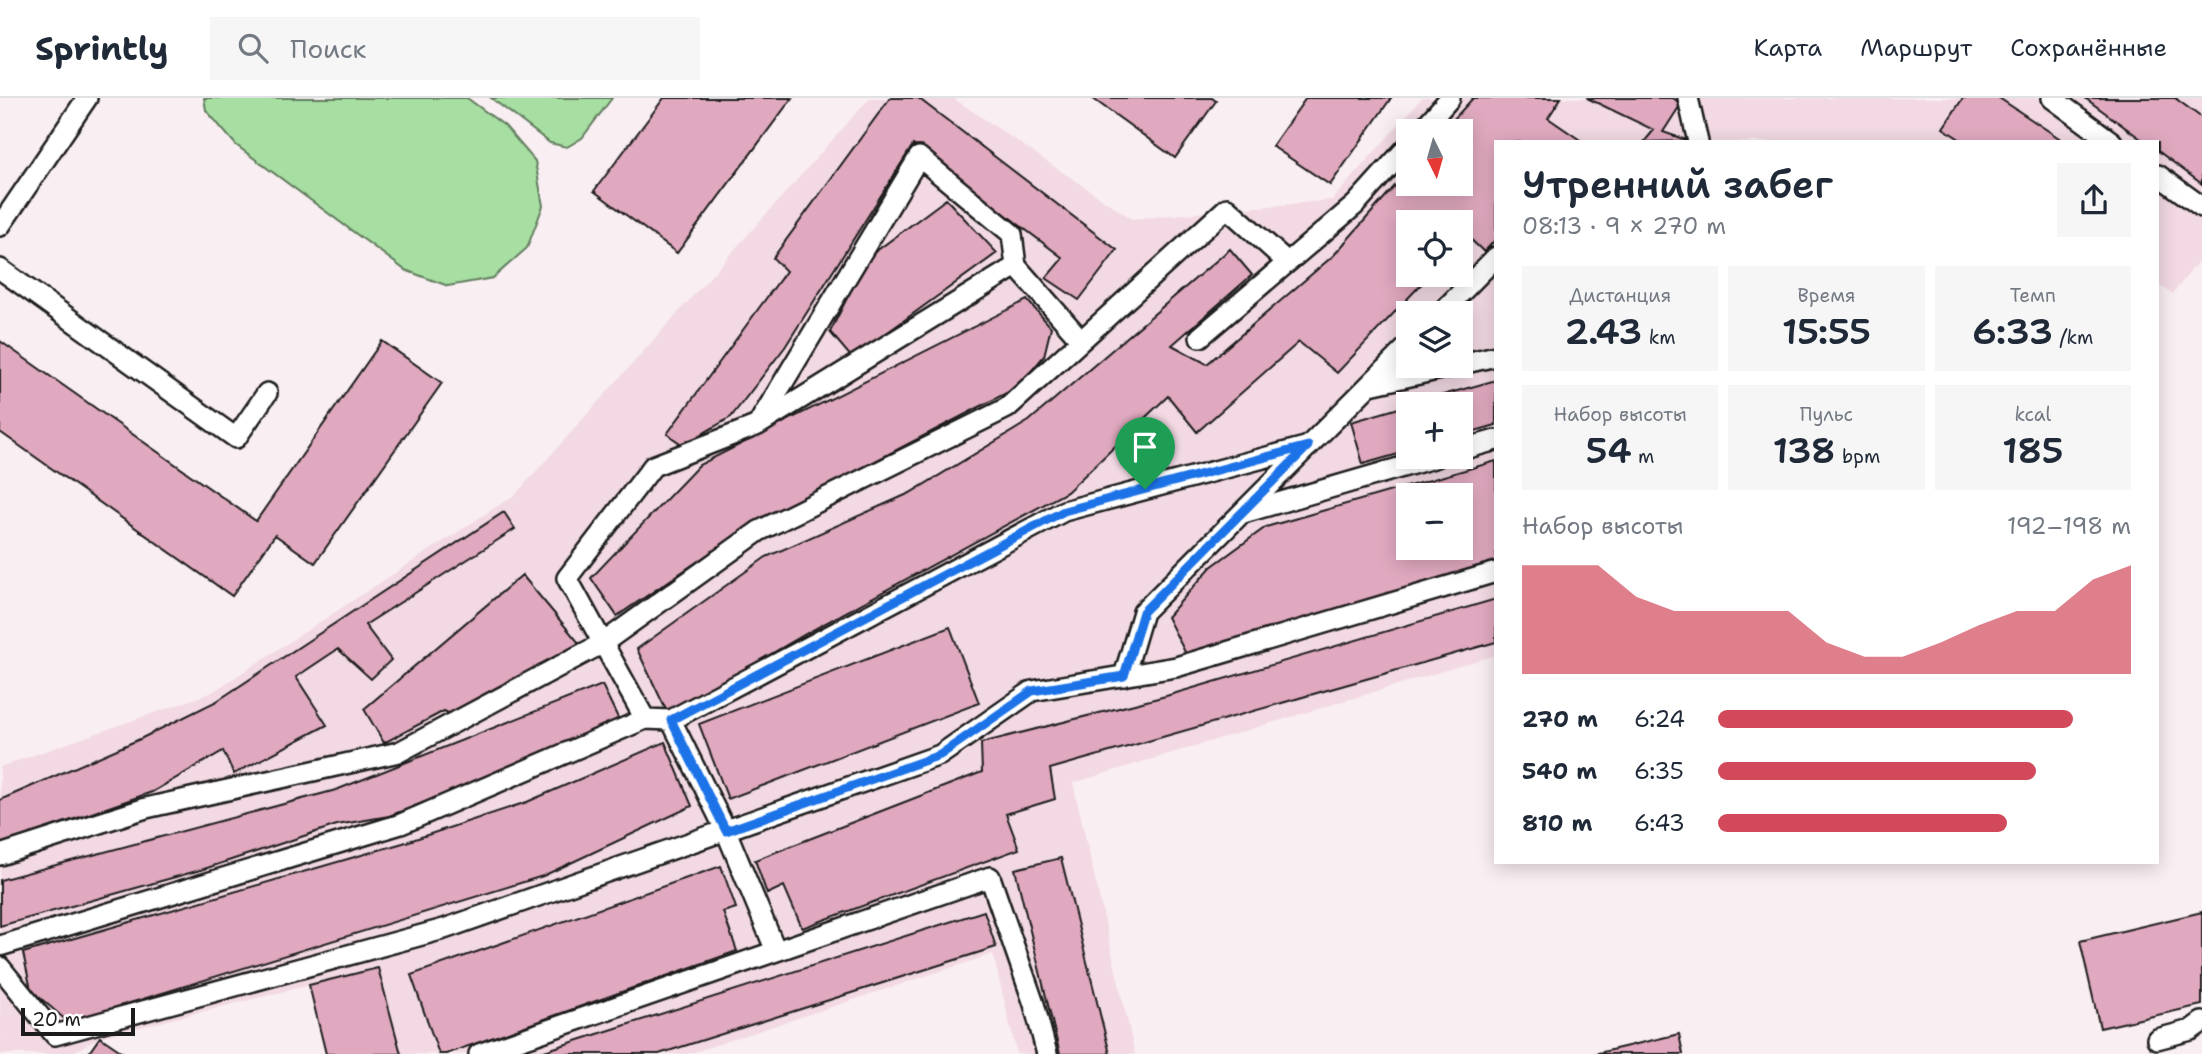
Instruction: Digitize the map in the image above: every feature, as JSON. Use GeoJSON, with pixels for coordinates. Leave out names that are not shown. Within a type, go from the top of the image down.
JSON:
{"type":"FeatureCollection","features":[{"type":"Feature","properties":{"kind":"lane"},"geometry":{"type":"LineString","coordinates":[[0,226],[87,98]]}},
{"type":"Feature","properties":{"kind":"lane"},"geometry":{"type":"LineString","coordinates":[[1431,119],[1450,98]]}},
{"type":"Feature","properties":{"kind":"lane"},"geometry":{"type":"LineString","coordinates":[[1688,98],[1698,140]]}},
{"type":"Feature","properties":{"kind":"lane"},"geometry":{"type":"LineString","coordinates":[[2052,98],[2109,140]]}},
{"type":"Feature","properties":{"kind":"lane"},"geometry":{"type":"LineString","coordinates":[[758,425],[919,157],[1012,234],[1016,266],[1082,340]]}},
{"type":"Feature","properties":{"kind":"lane"},"geometry":{"type":"LineString","coordinates":[[1200,337],[1355,205],[1396,159]]}},
{"type":"Feature","properties":{"kind":"lane"},"geometry":{"type":"LineString","coordinates":[[2159,176],[2202,207]]}},
{"type":"Feature","properties":{"kind":"lane"},"geometry":{"type":"LineString","coordinates":[[0,855],[146,808],[399,752],[603,643],[759,531],[1007,408],[1227,208],[1287,262]]}},
{"type":"Feature","properties":{"kind":"lane"},"geometry":{"type":"LineString","coordinates":[[1453,301],[1494,259]]}},
{"type":"Feature","properties":{"kind":"lane"},"geometry":{"type":"LineString","coordinates":[[645,719],[567,578],[653,466],[758,425],[1016,266]]}},
{"type":"Feature","properties":{"kind":"lane"},"geometry":{"type":"LineString","coordinates":[[0,269],[236,438],[267,393]]}},
{"type":"Feature","properties":{"kind":"lane"},"geometry":{"type":"LineString","coordinates":[[1473,361],[1494,356]]}},
{"type":"Feature","properties":{"kind":"lane"},"geometry":{"type":"LineString","coordinates":[[1124,676],[1143,612],[1396,358]]}},
{"type":"Feature","properties":{"kind":"lane"},"geometry":{"type":"LineString","coordinates":[[1369,385],[1401,378]]}},
{"type":"Feature","properties":{"kind":"lane"},"geometry":{"type":"LineString","coordinates":[[1473,447],[1494,441]]}},
{"type":"Feature","properties":{"kind":"lane"},"geometry":{"type":"LineString","coordinates":[[0,946],[401,824],[645,719],[671,720],[1064,511],[1308,446]]}},
{"type":"Feature","properties":{"kind":"lane"},"geometry":{"type":"LineString","coordinates":[[1240,514],[1396,469]]}},
{"type":"Feature","properties":{"kind":"lane"},"geometry":{"type":"LineString","coordinates":[[0,967],[55,1035],[444,929],[726,831],[940,755],[1032,691],[1176,667],[1494,573]]}},
{"type":"Feature","properties":{"kind":"lane"},"geometry":{"type":"LineString","coordinates":[[671,720],[726,831],[776,951]]}},
{"type":"Feature","properties":{"kind":"lane"},"geometry":{"type":"LineString","coordinates":[[479,1054],[990,877],[1034,1004],[1046,1054]]}},
{"type":"Feature","properties":{"kind":"lane"},"geometry":{"type":"LineString","coordinates":[[2157,1039],[2190,1030],[2202,1022]]}},
{"type":"Feature","properties":{"kind":"shaded area"},"geometry":{"type":"Polygon","coordinates":[[[870,98],[953,98],[1132,219],[1332,200],[1396,127],[1396,196],[1474,196],[1474,119],[1403,119],[1422,98],[2202,98],[2202,256],[2173,294],[2159,286],[2159,140],[1494,140],[1494,656],[1073,783],[1135,1054],[1017,1054],[993,954],[688,1054],[401,1054],[378,968],[100,1037],[70,1054],[0,1054],[0,767],[211,693],[516,494],[870,98]]]}},
{"type":"Feature","properties":{"kind":"green space"},"geometry":{"type":"Polygon","coordinates":[[[204,98],[467,98],[505,126],[535,161],[543,206],[527,248],[493,278],[448,286],[405,270],[236,145],[206,110],[204,98]]]}},
{"type":"Feature","properties":{"kind":"green space"},"geometry":{"type":"Polygon","coordinates":[[[491,98],[612,98],[582,138],[567,147],[550,143],[491,98]]]}},
{"type":"Feature","properties":{"kind":"building"},"geometry":{"type":"Polygon","coordinates":[[[664,98],[792,98],[677,253],[594,191],[664,98]]]}},
{"type":"Feature","properties":{"kind":"building"},"geometry":{"type":"Polygon","coordinates":[[[890,98],[918,98],[1117,250],[1079,300],[1046,278],[1063,258],[913,145],[785,347],[731,417],[683,445],[667,434],[786,271],[773,258],[890,98]]]}},
{"type":"Feature","properties":{"kind":"building"},"geometry":{"type":"Polygon","coordinates":[[[1092,98],[1212,98],[1216,101],[1175,158],[1092,98]]]}},
{"type":"Feature","properties":{"kind":"building"},"geometry":{"type":"Polygon","coordinates":[[[1306,98],[1391,98],[1330,185],[1272,146],[1306,98]]]}},
{"type":"Feature","properties":{"kind":"building"},"geometry":{"type":"Polygon","coordinates":[[[1473,98],[1561,98],[1548,118],[1580,140],[1494,140],[1494,241],[1484,252],[1473,242],[1473,210],[1396,210],[1396,287],[1419,287],[1405,301],[1396,301],[1396,311],[1337,373],[1299,342],[1197,432],[1168,396],[1067,492],[807,633],[668,714],[637,649],[766,557],[910,493],[1029,421],[1230,249],[1252,275],[1172,345],[1207,364],[1334,255],[1396,185],[1396,196],[1474,196],[1474,119],[1454,119],[1473,98]]]}},
{"type":"Feature","properties":{"kind":"building"},"geometry":{"type":"Polygon","coordinates":[[[1587,98],[1673,98],[1681,104],[1663,132],[1686,140],[1646,140],[1654,130],[1587,98]]]}},
{"type":"Feature","properties":{"kind":"building"},"geometry":{"type":"Polygon","coordinates":[[[1963,98],[1999,98],[2062,140],[1961,140],[1943,128],[1963,98]]]}},
{"type":"Feature","properties":{"kind":"building"},"geometry":{"type":"Polygon","coordinates":[[[2085,98],[2175,98],[2202,118],[2202,184],[2159,152],[2159,140],[2142,140],[2085,98]]]}},
{"type":"Feature","properties":{"kind":"building"},"geometry":{"type":"Polygon","coordinates":[[[946,199],[997,253],[852,358],[830,332],[867,258],[946,199]]]}},
{"type":"Feature","properties":{"kind":"building"},"geometry":{"type":"Polygon","coordinates":[[[1027,300],[1051,327],[1044,356],[1018,387],[750,526],[617,616],[591,578],[699,465],[1027,300]]]}},
{"type":"Feature","properties":{"kind":"building"},"geometry":{"type":"Polygon","coordinates":[[[0,341],[256,521],[382,341],[442,383],[315,563],[275,535],[232,596],[0,432],[0,341]]]}},
{"type":"Feature","properties":{"kind":"building"},"geometry":{"type":"Polygon","coordinates":[[[1494,381],[1494,426],[1473,432],[1473,392],[1454,392],[1494,381]]]}},
{"type":"Feature","properties":{"kind":"building"},"geometry":{"type":"Polygon","coordinates":[[[1396,409],[1396,455],[1363,464],[1351,422],[1396,409]]]}},
{"type":"Feature","properties":{"kind":"building"},"geometry":{"type":"Polygon","coordinates":[[[1494,462],[1494,562],[1186,654],[1167,617],[1211,567],[1266,527],[1396,490],[1396,560],[1473,560],[1473,483],[1419,483],[1494,462]]]}},
{"type":"Feature","properties":{"kind":"building"},"geometry":{"type":"Polygon","coordinates":[[[504,512],[515,529],[365,625],[391,660],[371,679],[338,649],[296,677],[327,725],[234,774],[223,751],[152,792],[0,845],[0,800],[140,739],[217,701],[504,512]]]}},
{"type":"Feature","properties":{"kind":"building"},"geometry":{"type":"Polygon","coordinates":[[[522,575],[579,643],[452,715],[444,711],[384,743],[364,709],[522,575]]]}},
{"type":"Feature","properties":{"kind":"building"},"geometry":{"type":"Polygon","coordinates":[[[1494,600],[1494,643],[1050,769],[1055,799],[1006,814],[1019,849],[802,928],[784,886],[767,894],[755,860],[982,772],[981,743],[1166,696],[1494,600]]]}},
{"type":"Feature","properties":{"kind":"building"},"geometry":{"type":"Polygon","coordinates":[[[950,627],[979,703],[728,799],[699,724],[950,627]]]}},
{"type":"Feature","properties":{"kind":"building"},"geometry":{"type":"Polygon","coordinates":[[[602,685],[621,724],[490,777],[389,816],[337,825],[204,869],[0,926],[0,880],[336,790],[602,685]]]}},
{"type":"Feature","properties":{"kind":"building"},"geometry":{"type":"Polygon","coordinates":[[[665,742],[692,806],[543,876],[68,1022],[31,990],[23,953],[403,843],[527,802],[665,742]]]}},
{"type":"Feature","properties":{"kind":"building"},"geometry":{"type":"Polygon","coordinates":[[[1061,858],[1110,1054],[1060,1054],[1015,869],[1061,858]]]}},
{"type":"Feature","properties":{"kind":"building"},"geometry":{"type":"Polygon","coordinates":[[[721,866],[736,908],[723,912],[737,951],[446,1054],[439,1054],[411,975],[721,866]]]}},
{"type":"Feature","properties":{"kind":"building"},"geometry":{"type":"Polygon","coordinates":[[[984,911],[996,947],[659,1054],[535,1054],[984,911]]]}},
{"type":"Feature","properties":{"kind":"building"},"geometry":{"type":"Polygon","coordinates":[[[2202,912],[2202,1005],[2100,1028],[2080,941],[2202,912]]]}},
{"type":"Feature","properties":{"kind":"building"},"geometry":{"type":"Polygon","coordinates":[[[378,968],[401,1054],[326,1054],[309,985],[378,968]]]}},
{"type":"Feature","properties":{"kind":"building"},"geometry":{"type":"Polygon","coordinates":[[[1679,1034],[1683,1054],[1594,1054],[1679,1034]]]}},
{"type":"Feature","properties":{"kind":"building"},"geometry":{"type":"Polygon","coordinates":[[[100,1037],[125,1054],[88,1054],[100,1037]]]}},
{"type":"Feature","properties":{"kind":"route"},"geometry":{"type":"LineString","coordinates":[[1308,446],[1143,612],[1124,676],[1032,691],[940,755],[726,831],[671,720],[1064,511],[1145,489],[1308,446]]}}]}
